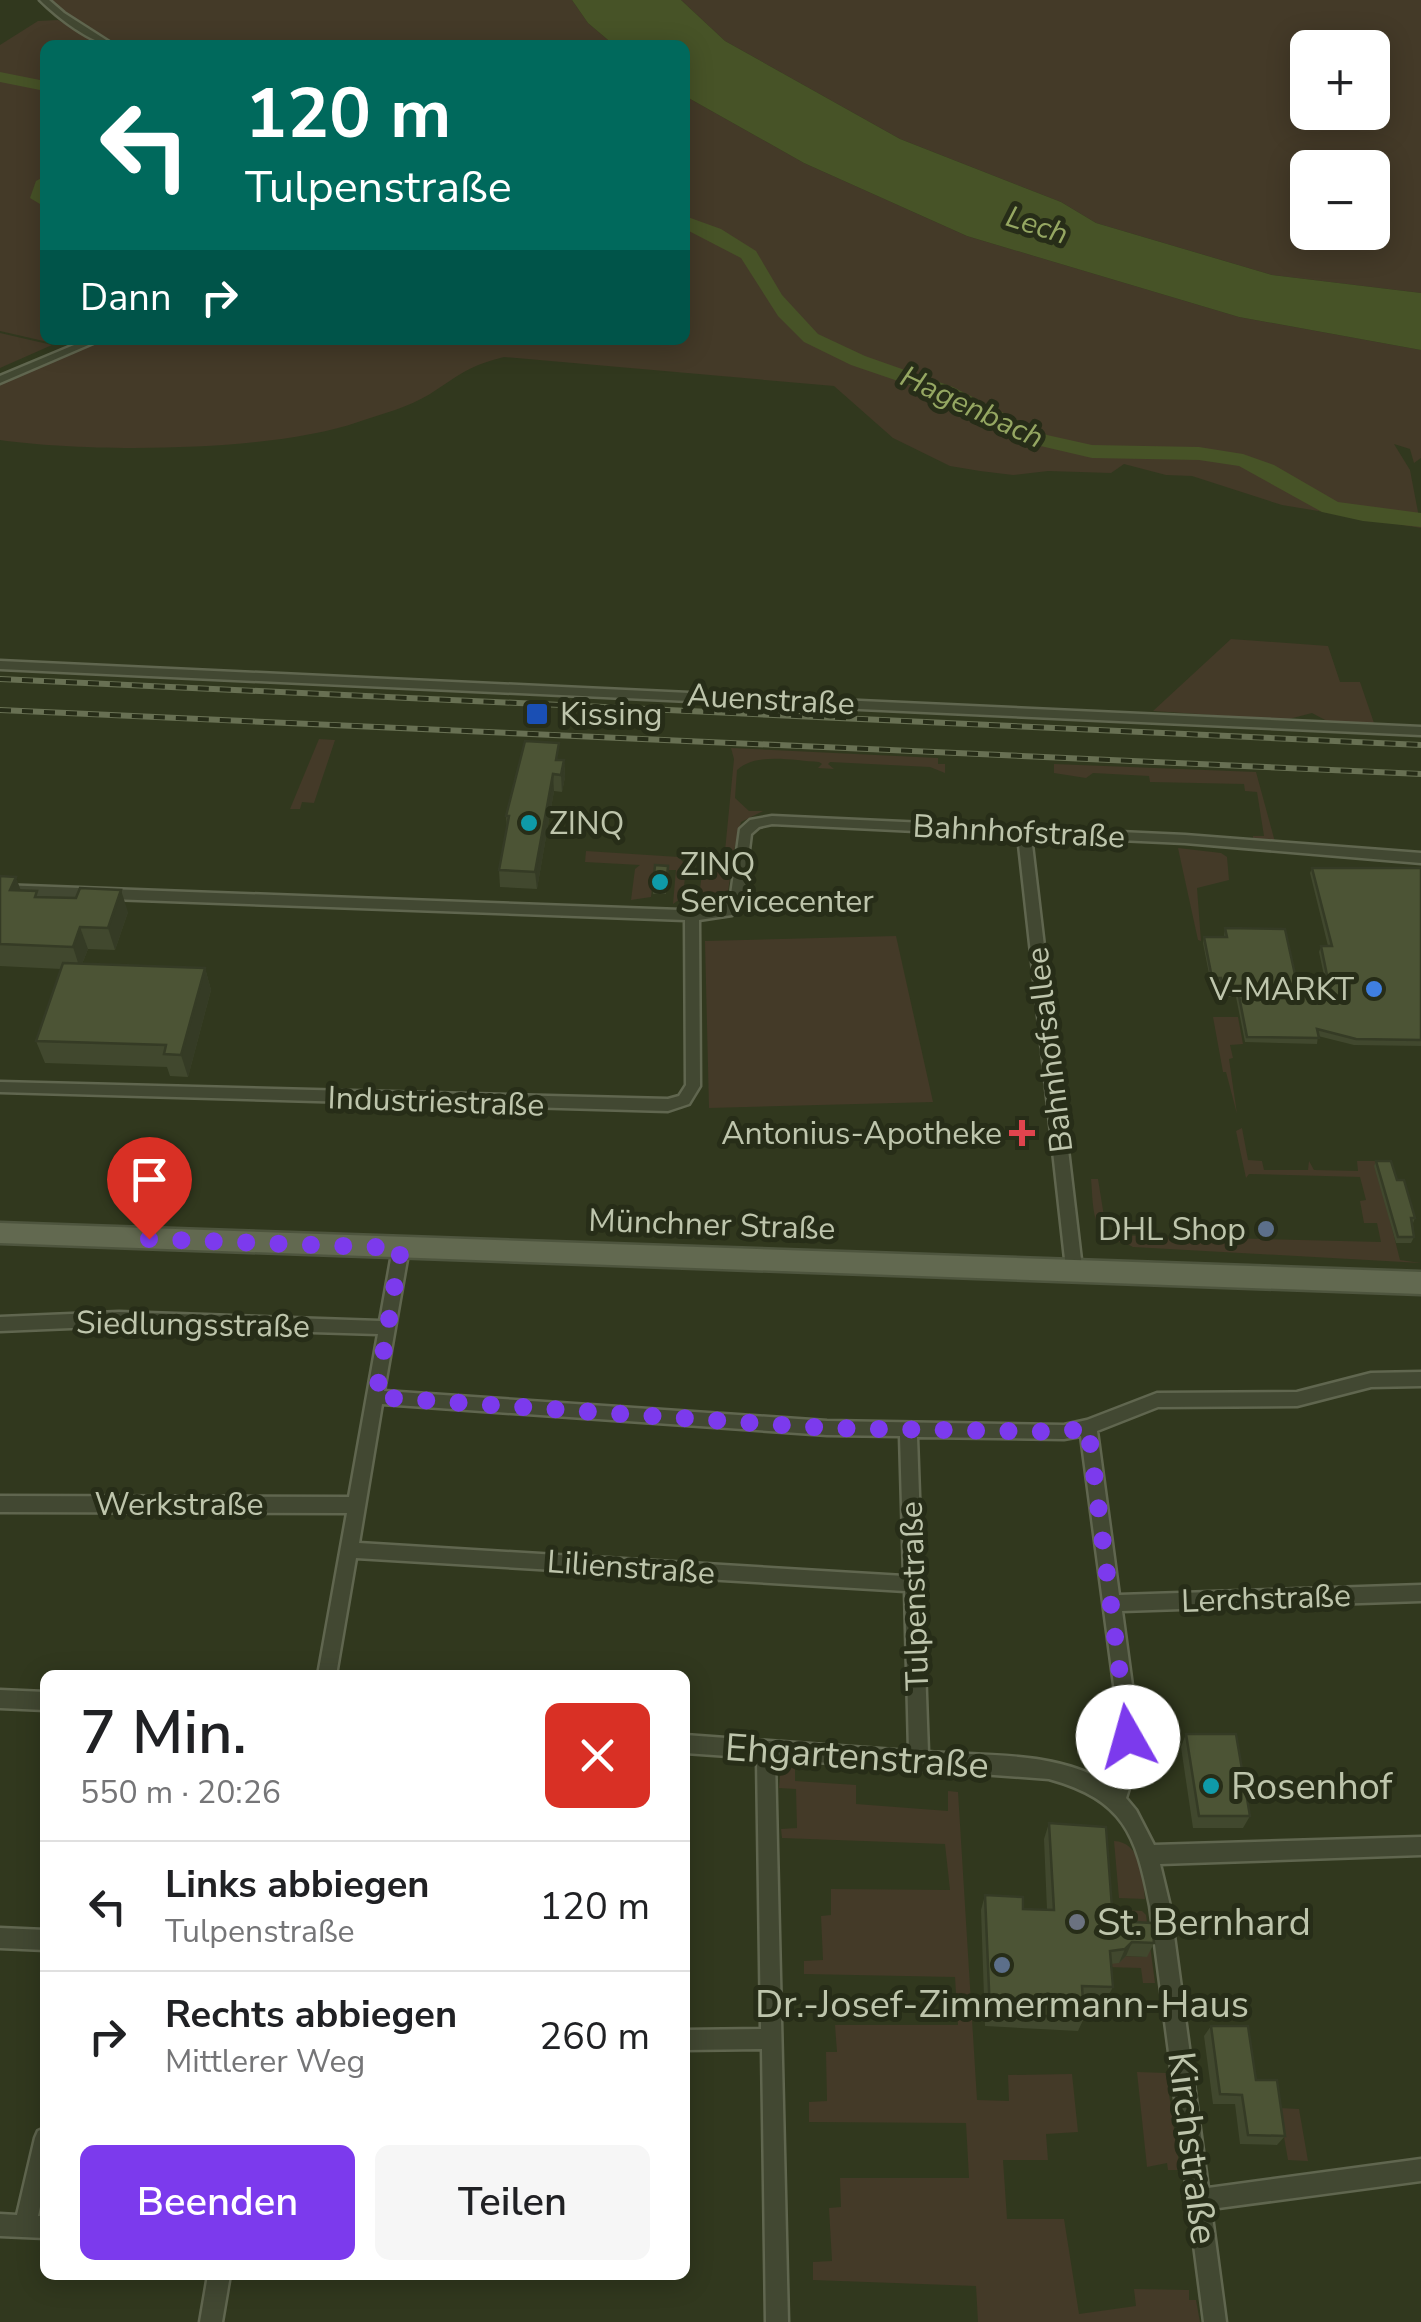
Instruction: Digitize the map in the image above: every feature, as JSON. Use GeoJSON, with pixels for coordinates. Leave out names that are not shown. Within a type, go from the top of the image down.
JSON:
{"type":"FeatureCollection","features":[{"type":"Feature","properties":{"kind":"main road","name":"Münchner Straße"},"geometry":{"type":"LineString","coordinates":[[0,1233],[1074,1268],[1421,1284]]}},
{"type":"Feature","properties":{"kind":"street"},"geometry":{"type":"LineString","coordinates":[[44,0],[61,16],[102,40]]}},
{"type":"Feature","properties":{"kind":"street"},"geometry":{"type":"LineString","coordinates":[[0,380],[82,345]]}},
{"type":"Feature","properties":{"kind":"street","name":"Auenstraße"},"geometry":{"type":"LineString","coordinates":[[0,665],[1421,731]]}},
{"type":"Feature","properties":{"kind":"street","name":"Bahnhofstraße"},"geometry":{"type":"LineString","coordinates":[[690,916],[719,915],[737,904],[745,832],[755,823],[772,820],[1186,839],[1421,858]]}},
{"type":"Feature","properties":{"kind":"street","name":"Bahnhofsallee"},"geometry":{"type":"LineString","coordinates":[[1024,832],[1074,1268]]}},
{"type":"Feature","properties":{"kind":"street"},"geometry":{"type":"LineString","coordinates":[[0,890],[690,916]]}},
{"type":"Feature","properties":{"kind":"street","name":"Industriestraße"},"geometry":{"type":"LineString","coordinates":[[0,1088],[668,1105],[684,1100],[694,1086],[690,916]]}},
{"type":"Feature","properties":{"kind":"street"},"geometry":{"type":"LineString","coordinates":[[327,1670],[401,1248]]}},
{"type":"Feature","properties":{"kind":"street","name":"Siedlungsstraße"},"geometry":{"type":"LineString","coordinates":[[0,1324],[119,1319],[386,1328]]}},
{"type":"Feature","properties":{"kind":"street"},"geometry":{"type":"LineString","coordinates":[[376,1397],[908,1431],[1064,1432],[1088,1427],[1157,1400],[1297,1399],[1358,1382],[1421,1379]]}},
{"type":"Feature","properties":{"kind":"street"},"geometry":{"type":"LineString","coordinates":[[1088,1427],[1128,1730],[1129,1760],[1118,1798]]}},
{"type":"Feature","properties":{"kind":"street","name":"Tulpenstraße"},"geometry":{"type":"LineString","coordinates":[[908,1431],[920,1762]]}},
{"type":"Feature","properties":{"kind":"street","name":"Werkstraße"},"geometry":{"type":"LineString","coordinates":[[0,1504],[358,1504]]}},
{"type":"Feature","properties":{"kind":"street","name":"Lilienstraße"},"geometry":{"type":"LineString","coordinates":[[350,1550],[913,1584]]}},
{"type":"Feature","properties":{"kind":"street","name":"Lerchstraße"},"geometry":{"type":"LineString","coordinates":[[1112,1603],[1421,1593]]}},
{"type":"Feature","properties":{"kind":"street"},"geometry":{"type":"LineString","coordinates":[[0,1698],[40,1701]]}},
{"type":"Feature","properties":{"kind":"street","name":"Ehgartenstraße"},"geometry":{"type":"LineString","coordinates":[[690,1744],[1030,1769],[1076,1776],[1118,1798]]}},
{"type":"Feature","properties":{"kind":"street"},"geometry":{"type":"LineString","coordinates":[[766,1750],[778,2322]]}},
{"type":"Feature","properties":{"kind":"street","name":"Kirchstraße"},"geometry":{"type":"LineString","coordinates":[[1118,1798],[1136,1823],[1150,1856],[1215,2322]]}},
{"type":"Feature","properties":{"kind":"street"},"geometry":{"type":"LineString","coordinates":[[1150,1856],[1421,1846]]}},
{"type":"Feature","properties":{"kind":"street"},"geometry":{"type":"LineString","coordinates":[[0,1938],[40,1940]]}},
{"type":"Feature","properties":{"kind":"street"},"geometry":{"type":"LineString","coordinates":[[690,2040],[771,2039]]}},
{"type":"Feature","properties":{"kind":"street"},"geometry":{"type":"LineString","coordinates":[[1200,2200],[1421,2170]]}},
{"type":"Feature","properties":{"kind":"street"},"geometry":{"type":"LineString","coordinates":[[0,2226],[35,2226],[40,2182]]}},
{"type":"Feature","properties":{"kind":"street"},"geometry":{"type":"LineString","coordinates":[[211,2322],[218,2280]]}},
{"type":"Feature","properties":{"kind":"shaded area"},"geometry":{"type":"Polygon","coordinates":[[[50,0],[572,0],[588,23],[608,40],[111,40],[69,17],[50,0]]]}},
{"type":"Feature","properties":{"kind":"shaded area"},"geometry":{"type":"Polygon","coordinates":[[[681,0],[1421,0],[1421,293],[1272,275],[1096,223],[1061,202],[900,139],[725,41],[681,0]]]}},
{"type":"Feature","properties":{"kind":"shaded area"},"geometry":{"type":"Polygon","coordinates":[[[58,20],[92,40],[40,40],[40,340],[0,331],[0,45],[38,21],[58,20]]]}},
{"type":"Feature","properties":{"kind":"shaded area"},"geometry":{"type":"Polygon","coordinates":[[[690,99],[804,163],[967,236],[1239,317],[1421,350],[1421,458],[1414,463],[1410,449],[1394,444],[1410,470],[1421,528],[1282,505],[1192,476],[1166,475],[1124,464],[1111,473],[1048,471],[1013,475],[950,466],[893,438],[834,386],[504,357],[472,368],[422,399],[322,432],[231,444],[130,448],[0,440],[0,384],[91,345],[690,345],[690,99]]]}},
{"type":"Feature","properties":{"kind":"shaded area"},"geometry":{"type":"Polygon","coordinates":[[[0,333],[52,345],[0,368],[0,333]]]}},
{"type":"Feature","properties":{"kind":"shaded area"},"geometry":{"type":"Polygon","coordinates":[[[1231,639],[1328,646],[1340,682],[1360,682],[1374,723],[1327,721],[1312,713],[1285,720],[1153,711],[1231,639]]]}},
{"type":"Feature","properties":{"kind":"shaded area"},"geometry":{"type":"Polygon","coordinates":[[[319,739],[335,740],[314,803],[302,802],[300,809],[290,809],[319,739]]]}},
{"type":"Feature","properties":{"kind":"shaded area"},"geometry":{"type":"Polygon","coordinates":[[[731,748],[938,758],[938,764],[945,764],[945,773],[930,767],[830,762],[834,769],[818,768],[822,764],[819,762],[787,759],[745,764],[737,770],[735,798],[749,811],[763,811],[741,822],[734,851],[727,851],[725,864],[732,865],[727,898],[713,906],[698,906],[703,864],[725,851],[734,759],[731,748]]]}},
{"type":"Feature","properties":{"kind":"shaded area"},"geometry":{"type":"Polygon","coordinates":[[[1054,764],[1256,772],[1275,842],[1253,839],[1264,836],[1257,792],[1245,791],[1244,784],[1150,782],[1149,776],[1093,773],[1086,778],[1054,773],[1054,764]]]}},
{"type":"Feature","properties":{"kind":"shaded area"},"geometry":{"type":"Polygon","coordinates":[[[1178,848],[1227,857],[1229,880],[1197,888],[1201,941],[1198,940],[1178,848]]]}},
{"type":"Feature","properties":{"kind":"shaded area"},"geometry":{"type":"Polygon","coordinates":[[[586,851],[679,857],[686,866],[683,897],[673,904],[676,870],[654,870],[651,897],[631,900],[635,869],[640,865],[585,862],[586,851]]]}},
{"type":"Feature","properties":{"kind":"shaded area"},"geometry":{"type":"Polygon","coordinates":[[[896,936],[933,1102],[709,1108],[705,941],[896,936]]]}},
{"type":"Feature","properties":{"kind":"shaded area"},"geometry":{"type":"Polygon","coordinates":[[[1213,1017],[1238,1017],[1243,1044],[1230,1045],[1233,1058],[1229,1059],[1237,1114],[1223,1072],[1213,1017]]]}},
{"type":"Feature","properties":{"kind":"shaded area"},"geometry":{"type":"Polygon","coordinates":[[[1242,1128],[1248,1160],[1262,1161],[1264,1170],[1308,1170],[1309,1161],[1314,1170],[1358,1171],[1357,1161],[1375,1161],[1400,1260],[1421,1263],[1133,1247],[1104,1235],[1094,1212],[1091,1179],[1098,1179],[1107,1235],[1381,1242],[1377,1223],[1364,1223],[1360,1201],[1366,1200],[1360,1177],[1249,1174],[1246,1178],[1236,1131],[1242,1128]]]}},
{"type":"Feature","properties":{"kind":"shaded area"},"geometry":{"type":"Polygon","coordinates":[[[795,1765],[795,1781],[856,1785],[856,1804],[948,1811],[948,1791],[958,1792],[977,2100],[1009,2101],[1008,2075],[1072,2074],[1078,2132],[1046,2134],[1048,2160],[1003,2160],[1007,2219],[1064,2219],[1079,2314],[1136,2306],[1134,2289],[1189,2290],[1189,2300],[1196,2300],[1200,2322],[978,2322],[976,2286],[813,2280],[813,2262],[832,2261],[829,2208],[841,2207],[840,2178],[969,2178],[966,2123],[809,2122],[809,2102],[827,2101],[826,2052],[837,2052],[835,2025],[958,2025],[955,1977],[804,1974],[804,1961],[823,1960],[821,1916],[831,1915],[831,1889],[950,1890],[945,1844],[782,1838],[781,1829],[797,1828],[796,1789],[779,1788],[780,1776],[795,1765]]]}},
{"type":"Feature","properties":{"kind":"shaded area"},"geometry":{"type":"Polygon","coordinates":[[[1114,1841],[1130,1847],[1135,1854],[1145,1899],[1119,1898],[1114,1841]]]}},
{"type":"Feature","properties":{"kind":"shaded area"},"geometry":{"type":"Polygon","coordinates":[[[1105,1909],[1142,1911],[1146,1915],[1155,1983],[1143,1983],[1141,1968],[1106,1967],[1109,2006],[1103,1955],[1116,1963],[1123,1956],[1147,1957],[1107,1935],[1105,1909]]]}},
{"type":"Feature","properties":{"kind":"shaded area"},"geometry":{"type":"Polygon","coordinates":[[[1137,2072],[1166,2073],[1180,2170],[1168,2170],[1167,2163],[1147,2167],[1137,2072]]]}},
{"type":"Feature","properties":{"kind":"shaded area"},"geometry":{"type":"Polygon","coordinates":[[[1279,2108],[1299,2109],[1308,2161],[1288,2160],[1279,2108]]]}},
{"type":"Feature","properties":{"kind":"water","name":"Lech"},"geometry":{"type":"Polygon","coordinates":[[[572,0],[681,0],[725,41],[900,139],[1061,202],[1096,223],[1272,275],[1421,293],[1421,350],[1239,317],[967,236],[804,163],[690,99],[690,40],[608,40],[588,23],[572,0]]]}},
{"type":"Feature","properties":{"kind":"building","name":"ZINQ"},"geometry":{"type":"Polygon","coordinates":[[[525,741],[559,743],[556,760],[564,760],[561,775],[553,774],[535,872],[499,870],[506,816],[525,741]]]}},
{"type":"Feature","properties":{"kind":"building","name":"ZINQ Servicecenter"},"geometry":{"type":"Polygon","coordinates":[[[655,865],[668,866],[666,888],[653,888],[655,865]]]}},
{"type":"Feature","properties":{"kind":"building","name":"V-MARKT"},"geometry":{"type":"Polygon","coordinates":[[[1312,868],[1421,868],[1421,1040],[1356,1039],[1317,1029],[1319,1038],[1247,1037],[1238,991],[1223,991],[1221,978],[1212,978],[1204,937],[1227,937],[1225,928],[1285,929],[1296,979],[1328,980],[1321,946],[1332,946],[1312,868]]]}},
{"type":"Feature","properties":{"kind":"building"},"geometry":{"type":"Polygon","coordinates":[[[0,876],[16,877],[10,890],[37,891],[35,897],[76,898],[80,888],[121,890],[108,928],[80,927],[73,947],[0,944],[0,876]]]}},
{"type":"Feature","properties":{"kind":"building"},"geometry":{"type":"Polygon","coordinates":[[[63,963],[205,968],[181,1055],[164,1054],[166,1045],[36,1041],[63,963]]]}},
{"type":"Feature","properties":{"kind":"building"},"geometry":{"type":"Polygon","coordinates":[[[1376,1161],[1391,1161],[1397,1180],[1404,1180],[1415,1218],[1411,1218],[1414,1237],[1398,1237],[1376,1161]]]}},
{"type":"Feature","properties":{"kind":"building","name":"Rosenhof"},"geometry":{"type":"Polygon","coordinates":[[[1186,1734],[1236,1734],[1250,1816],[1199,1816],[1186,1734]]]}},
{"type":"Feature","properties":{"kind":"building"},"geometry":{"type":"Polygon","coordinates":[[[1049,1823],[1106,1827],[1113,1921],[1152,1923],[1154,1943],[1132,1942],[1125,1949],[1110,1951],[1113,1987],[1082,1986],[1084,2018],[990,2013],[985,1895],[1023,1897],[1023,1909],[1054,1910],[1049,1823]]]}},
{"type":"Feature","properties":{"kind":"building"},"geometry":{"type":"Polygon","coordinates":[[[1211,2026],[1248,2026],[1256,2080],[1277,2080],[1285,2136],[1248,2135],[1242,2095],[1220,2094],[1211,2026]]]}},
{"type":"Feature","properties":{"kind":"waterway","name":"Hagenbach"},"geometry":{"type":"LineString","coordinates":[[0,77],[40,85]]}},
{"type":"Feature","properties":{"kind":"waterway","name":"Hagenbach"},"geometry":{"type":"LineString","coordinates":[[40,195],[40,198]]}},
{"type":"Feature","properties":{"kind":"waterway","name":"Hagenbach"},"geometry":{"type":"LineString","coordinates":[[690,224],[714,233],[749,255],[776,300],[811,338],[858,360],[946,391],[1039,440],[1070,449],[1199,454],[1243,460],[1267,469],[1330,507],[1421,520]]}},
{"type":"Feature","properties":{"kind":"railway"},"geometry":{"type":"LineString","coordinates":[[0,679],[1421,745]]}},
{"type":"Feature","properties":{"kind":"railway"},"geometry":{"type":"LineString","coordinates":[[0,710],[1421,774]]}},
{"type":"Feature","properties":{"kind":"place","name":"Kissing"},"geometry":{"type":"Point","coordinates":[537,714]}},
{"type":"Feature","properties":{"kind":"place","name":"ZINQ"},"geometry":{"type":"Point","coordinates":[529,823]}},
{"type":"Feature","properties":{"kind":"place","name":"ZINQ Servicecenter"},"geometry":{"type":"Point","coordinates":[660,882]}},
{"type":"Feature","properties":{"kind":"place","name":"V-MARKT"},"geometry":{"type":"Point","coordinates":[1374,989]}},
{"type":"Feature","properties":{"kind":"place","name":"Antonius-Apotheke"},"geometry":{"type":"Point","coordinates":[1022,1133]}},
{"type":"Feature","properties":{"kind":"place","name":"DHL Shop"},"geometry":{"type":"Point","coordinates":[1266,1229]}},
{"type":"Feature","properties":{"kind":"place","name":"Rosenhof"},"geometry":{"type":"Point","coordinates":[1211,1786]}},
{"type":"Feature","properties":{"kind":"place","name":"St. Bernhard"},"geometry":{"type":"Point","coordinates":[1077,1922]}},
{"type":"Feature","properties":{"kind":"place","name":"Dr.-Josef-Zimmermann-Haus"},"geometry":{"type":"Point","coordinates":[1002,1965]}},
{"type":"Feature","properties":{"kind":"route"},"geometry":{"type":"LineString","coordinates":[[149,1239],[401,1248],[376,1397],[908,1431],[1064,1432],[1088,1427],[1128,1737]]}}]}
